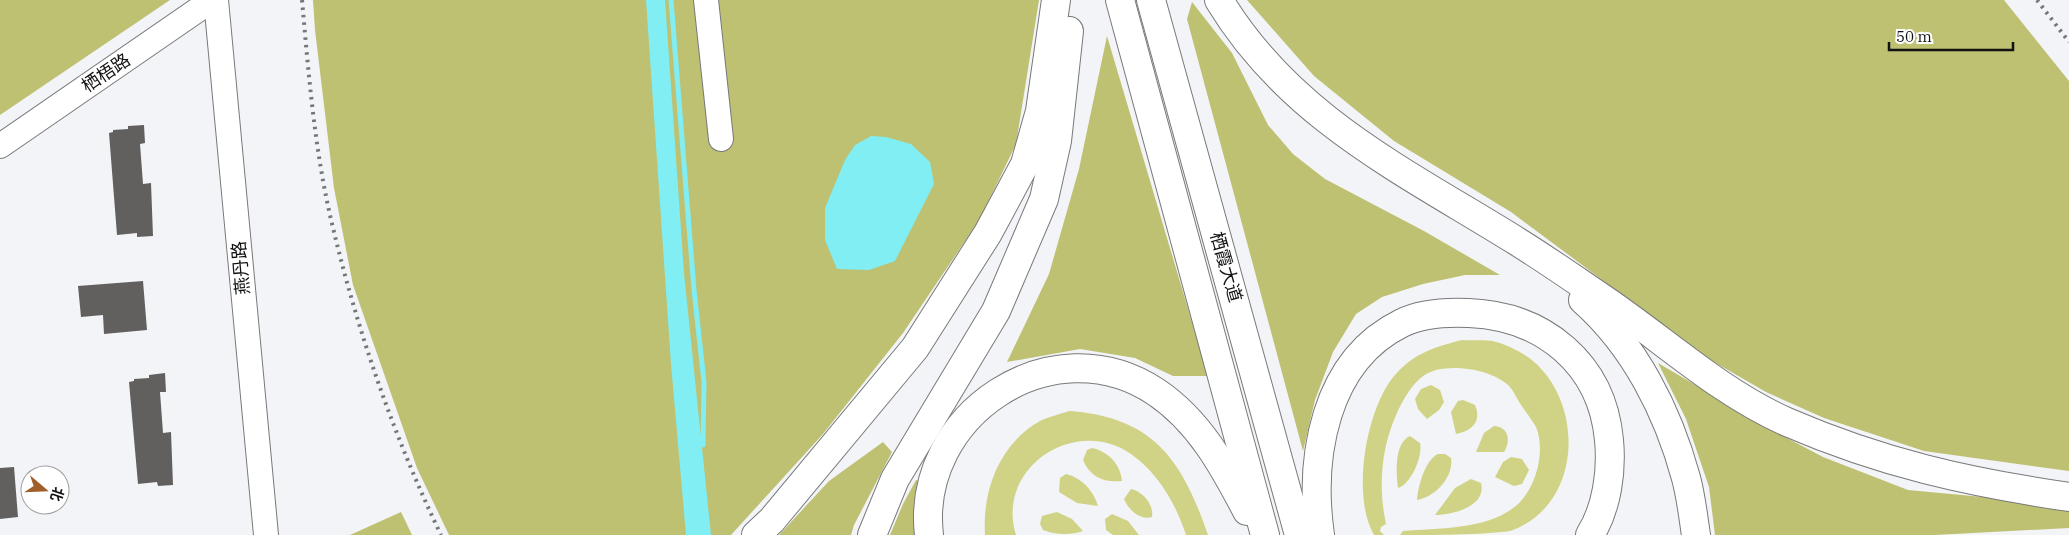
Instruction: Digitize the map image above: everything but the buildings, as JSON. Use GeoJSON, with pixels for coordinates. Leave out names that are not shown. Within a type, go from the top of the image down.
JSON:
{"type":"FeatureCollection","features":[{"type":"Feature","properties":{"kind":"highway"},"geometry":{"type":"LineString","coordinates":[[756,535],[772,520],[914,348],[988,233],[1025,164],[1040,111],[1056,0]]}},
{"type":"Feature","properties":{"kind":"highway"},"geometry":{"type":"LineString","coordinates":[[872,535],[895,479],[975,348],[1013,274],[1044,199],[1057,141],[1064,89],[1069,31],[1068,0]]}},
{"type":"Feature","properties":{"kind":"highway","name":"栖霞大道"},"geometry":{"type":"LineString","coordinates":[[1120,0],[1266,535]]}},
{"type":"Feature","properties":{"kind":"highway","name":"栖霞大道"},"geometry":{"type":"LineString","coordinates":[[1151,0],[1299,535]]}},
{"type":"Feature","properties":{"kind":"highway"},"geometry":{"type":"LineString","coordinates":[[1219,0],[1234,26],[1273,73],[1320,116],[1418,182],[1519,242],[1607,301],[1738,396],[1784,421],[1856,450],[1931,472],[1999,486],[2069,497]]}},
{"type":"Feature","properties":{"kind":"highway"},"geometry":{"type":"LineString","coordinates":[[1519,242],[1590,306],[1613,332],[1635,362],[1653,393],[1668,425],[1686,479],[1696,535]]}},
{"type":"Feature","properties":{"kind":"highway"},"geometry":{"type":"LineString","coordinates":[[1320,535],[1316,484],[1320,442],[1333,400],[1346,376],[1362,353],[1402,323],[1425,315],[1451,312],[1490,314],[1514,319],[1538,329],[1572,355],[1588,377],[1600,401],[1608,429],[1610,454],[1609,478],[1603,505],[1590,535]]}},
{"type":"Feature","properties":{"kind":"highway"},"geometry":{"type":"LineString","coordinates":[[928,535],[929,499],[937,469],[951,437],[961,424],[972,412],[992,396],[1016,381],[1040,373],[1063,370],[1089,370],[1116,374],[1155,391],[1174,406],[1193,423],[1221,462],[1249,514],[1254,535]]}},
{"type":"Feature","properties":{"kind":"street","name":"栖梧路"},"geometry":{"type":"LineString","coordinates":[[0,146],[214,0]]}},
{"type":"Feature","properties":{"kind":"street","name":"燕丹路"},"geometry":{"type":"LineString","coordinates":[[214,0],[266,535]]}},
{"type":"Feature","properties":{"kind":"street"},"geometry":{"type":"LineString","coordinates":[[706,0],[721,139]]}},
{"type":"Feature","properties":{"kind":"green space"},"geometry":{"type":"Polygon","coordinates":[[[0,0],[170,0],[0,115],[0,0]]]}},
{"type":"Feature","properties":{"kind":"green space"},"geometry":{"type":"Polygon","coordinates":[[[313,0],[1039,0],[1016,144],[980,219],[903,333],[823,434],[731,535],[449,535],[417,468],[353,285],[334,188],[313,0]]]}},
{"type":"Feature","properties":{"kind":"green space"},"geometry":{"type":"Polygon","coordinates":[[[1247,0],[2004,0],[2069,81],[2069,471],[1924,451],[1824,418],[1766,392],[1707,358],[1511,212],[1394,141],[1314,76],[1247,0]]]}},
{"type":"Feature","properties":{"kind":"green space"},"geometry":{"type":"Polygon","coordinates":[[[1192,2],[1232,53],[1268,125],[1293,154],[1325,179],[1424,231],[1500,275],[1465,275],[1423,284],[1382,297],[1356,314],[1333,352],[1315,400],[1303,451],[1187,19],[1192,2]]]}},
{"type":"Feature","properties":{"kind":"green space"},"geometry":{"type":"Polygon","coordinates":[[[1107,36],[1208,376],[1173,376],[1135,358],[1080,349],[1007,362],[1049,274],[1079,169],[1107,36]]]}},
{"type":"Feature","properties":{"kind":"green space"},"geometry":{"type":"Polygon","coordinates":[[[1462,340],[1492,341],[1510,347],[1533,361],[1550,380],[1562,403],[1568,428],[1568,454],[1562,479],[1551,501],[1534,519],[1510,531],[1472,534],[1400,535],[1403,531],[1447,528],[1478,523],[1505,513],[1524,498],[1537,469],[1540,447],[1536,427],[1509,386],[1493,376],[1473,370],[1452,368],[1433,371],[1421,378],[1411,388],[1392,426],[1387,440],[1382,468],[1382,496],[1386,524],[1381,527],[1380,531],[1384,535],[1374,535],[1367,518],[1363,476],[1365,453],[1376,408],[1385,390],[1402,367],[1417,356],[1434,348],[1462,340]]]}},
{"type":"Feature","properties":{"kind":"green space"},"geometry":{"type":"Polygon","coordinates":[[[1658,363],[1772,430],[1823,457],[1908,490],[2069,505],[2069,528],[1935,535],[1715,535],[1709,487],[1686,419],[1658,363]]]}},
{"type":"Feature","properties":{"kind":"green space"},"geometry":{"type":"Polygon","coordinates":[[[1431,385],[1440,390],[1444,402],[1439,410],[1427,419],[1418,409],[1415,399],[1421,389],[1431,385]]]}},
{"type":"Feature","properties":{"kind":"green space"},"geometry":{"type":"Polygon","coordinates":[[[1463,400],[1475,405],[1477,416],[1471,428],[1456,434],[1451,412],[1458,401],[1463,400]]]}},
{"type":"Feature","properties":{"kind":"green space"},"geometry":{"type":"Polygon","coordinates":[[[1069,411],[1098,415],[1122,422],[1143,433],[1160,447],[1175,464],[1187,484],[1208,535],[1186,535],[1177,512],[1165,490],[1150,470],[1131,454],[1109,444],[1086,441],[1064,445],[1045,455],[1028,470],[1017,489],[1013,511],[1016,535],[985,535],[985,518],[990,486],[1004,456],[1014,442],[1040,421],[1069,411]]]}},
{"type":"Feature","properties":{"kind":"green space"},"geometry":{"type":"Polygon","coordinates":[[[1494,426],[1506,432],[1508,443],[1504,452],[1476,452],[1484,433],[1494,426]]]}},
{"type":"Feature","properties":{"kind":"green space"},"geometry":{"type":"Polygon","coordinates":[[[1410,436],[1420,443],[1420,455],[1415,469],[1407,481],[1398,488],[1397,459],[1401,445],[1410,436]]]}},
{"type":"Feature","properties":{"kind":"green space"},"geometry":{"type":"Polygon","coordinates":[[[883,442],[892,452],[854,525],[851,535],[779,535],[829,481],[883,442]]]}},
{"type":"Feature","properties":{"kind":"green space"},"geometry":{"type":"Polygon","coordinates":[[[1092,448],[1104,452],[1113,460],[1119,469],[1122,481],[1104,480],[1098,478],[1090,471],[1083,460],[1087,450],[1092,448]]]}},
{"type":"Feature","properties":{"kind":"green space"},"geometry":{"type":"Polygon","coordinates":[[[1438,454],[1445,454],[1451,458],[1451,465],[1446,479],[1430,495],[1417,500],[1426,468],[1433,457],[1438,454]]]}},
{"type":"Feature","properties":{"kind":"green space"},"geometry":{"type":"Polygon","coordinates":[[[1511,457],[1522,459],[1529,470],[1522,484],[1514,486],[1495,477],[1503,462],[1511,457]]]}},
{"type":"Feature","properties":{"kind":"green space"},"geometry":{"type":"Polygon","coordinates":[[[1066,474],[1077,478],[1086,486],[1098,506],[1077,503],[1059,492],[1060,478],[1066,474]]]}},
{"type":"Feature","properties":{"kind":"green space"},"geometry":{"type":"Polygon","coordinates":[[[1471,479],[1481,483],[1479,498],[1474,503],[1459,511],[1435,515],[1455,488],[1471,479]]]}},
{"type":"Feature","properties":{"kind":"green space"},"geometry":{"type":"Polygon","coordinates":[[[916,480],[925,483],[916,535],[890,535],[903,504],[916,480]]]}},
{"type":"Feature","properties":{"kind":"green space"},"geometry":{"type":"Polygon","coordinates":[[[1131,489],[1143,495],[1149,503],[1152,517],[1139,516],[1128,507],[1124,499],[1131,489]]]}},
{"type":"Feature","properties":{"kind":"green space"},"geometry":{"type":"Polygon","coordinates":[[[401,512],[412,535],[350,535],[401,512]]]}},
{"type":"Feature","properties":{"kind":"green space"},"geometry":{"type":"Polygon","coordinates":[[[1057,512],[1072,519],[1083,531],[1063,534],[1043,530],[1040,524],[1042,516],[1057,512]]]}},
{"type":"Feature","properties":{"kind":"green space"},"geometry":{"type":"Polygon","coordinates":[[[1112,514],[1128,521],[1139,535],[1113,535],[1106,530],[1105,519],[1112,514]]]}},
{"type":"Feature","properties":{"kind":"water"},"geometry":{"type":"Polygon","coordinates":[[[646,0],[665,0],[684,273],[711,535],[686,535],[671,364],[646,0]]]}},
{"type":"Feature","properties":{"kind":"water"},"geometry":{"type":"Polygon","coordinates":[[[871,136],[886,137],[911,144],[930,162],[934,184],[895,261],[869,270],[837,269],[825,240],[825,208],[845,160],[855,145],[871,136]]]}},
{"type":"Feature","properties":{"kind":"waterway"},"geometry":{"type":"LineString","coordinates":[[671,0],[694,290],[704,382],[703,445]]}},
{"type":"Feature","properties":{"kind":"railway"},"geometry":{"type":"LineString","coordinates":[[302,0],[317,146],[327,203],[344,271],[380,386],[408,462],[441,535]]}},
{"type":"Feature","properties":{"kind":"railway"},"geometry":{"type":"LineString","coordinates":[[2037,0],[2069,42]]}}]}
